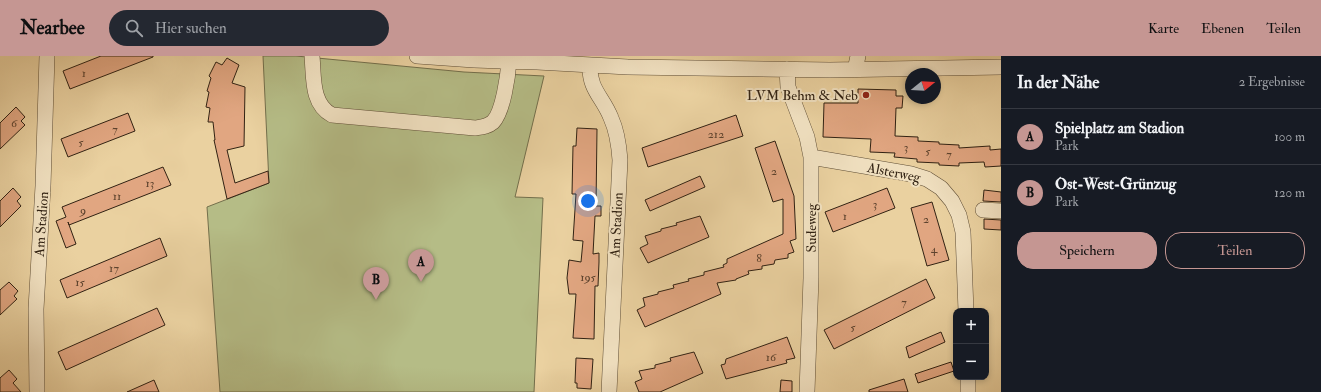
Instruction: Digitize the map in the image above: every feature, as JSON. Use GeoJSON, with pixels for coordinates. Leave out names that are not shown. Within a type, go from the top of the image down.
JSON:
{"type":"FeatureCollection","features":[{"type":"Feature","properties":{"kind":"street","name":"Am Stadion"},"geometry":{"type":"LineString","coordinates":[[37,392],[36,309],[43,186],[47,56]]}},
{"type":"Feature","properties":{"kind":"street"},"geometry":{"type":"LineString","coordinates":[[312,56],[316,95],[323,108],[332,115],[475,128],[488,125],[497,117],[501,106],[509,61]]}},
{"type":"Feature","properties":{"kind":"street"},"geometry":{"type":"LineString","coordinates":[[417,56],[590,65],[658,62],[787,69],[856,63],[1001,68]]}},
{"type":"Feature","properties":{"kind":"street","name":"Am Stadion"},"geometry":{"type":"LineString","coordinates":[[590,65],[592,83],[609,113],[616,131],[620,160],[609,392]]}},
{"type":"Feature","properties":{"kind":"street","name":"Sudeweg"},"geometry":{"type":"LineString","coordinates":[[787,69],[788,88],[807,137],[812,157],[811,278],[807,392]]}},
{"type":"Feature","properties":{"kind":"street","name":"Alsterweg"},"geometry":{"type":"LineString","coordinates":[[812,157],[911,174],[927,179],[941,188],[952,200],[959,215],[963,232],[966,308]]}},
{"type":"Feature","properties":{"kind":"street"},"geometry":{"type":"LineString","coordinates":[[983,210],[1001,211]]}},
{"type":"Feature","properties":{"kind":"street"},"geometry":{"type":"LineString","coordinates":[[968,380],[968,392]]}},
{"type":"Feature","properties":{"kind":"green space"},"geometry":{"type":"Polygon","coordinates":[[[263,56],[296,56],[464,72],[544,76],[515,197],[543,198],[534,392],[220,392],[207,207],[269,183],[263,56]]]}},
{"type":"Feature","properties":{"kind":"building"},"geometry":{"type":"Polygon","coordinates":[[[101,56],[153,57],[70,89],[63,71],[101,56]]]}},
{"type":"Feature","properties":{"kind":"building"},"geometry":{"type":"Polygon","coordinates":[[[227,58],[239,65],[232,83],[245,87],[244,146],[227,150],[235,183],[268,171],[269,183],[227,199],[214,140],[213,122],[208,122],[210,108],[206,107],[209,92],[207,91],[211,78],[209,76],[216,62],[222,65],[227,58]]]}},
{"type":"Feature","properties":{"kind":"building"},"geometry":{"type":"Polygon","coordinates":[[[858,89],[896,90],[896,96],[903,96],[902,108],[896,108],[895,136],[918,137],[918,141],[959,145],[959,148],[990,146],[990,150],[1001,149],[1001,166],[985,167],[984,162],[959,163],[959,166],[917,162],[917,159],[894,157],[895,153],[870,152],[871,139],[823,137],[824,103],[858,103],[858,89]]]}},
{"type":"Feature","properties":{"kind":"building"},"geometry":{"type":"Polygon","coordinates":[[[16,107],[25,117],[21,121],[25,125],[0,149],[0,123],[16,107]]]}},
{"type":"Feature","properties":{"kind":"building"},"geometry":{"type":"Polygon","coordinates":[[[128,113],[135,131],[68,157],[61,139],[128,113]]]}},
{"type":"Feature","properties":{"kind":"building"},"geometry":{"type":"Polygon","coordinates":[[[736,115],[743,136],[648,167],[642,148],[736,115]]]}},
{"type":"Feature","properties":{"kind":"building"},"geometry":{"type":"Polygon","coordinates":[[[577,128],[597,129],[596,206],[601,206],[601,216],[595,216],[593,254],[599,253],[599,262],[598,286],[595,286],[594,339],[573,338],[576,294],[569,294],[567,278],[569,260],[581,262],[583,241],[573,240],[576,194],[572,194],[573,146],[576,146],[577,128]]]}},
{"type":"Feature","properties":{"kind":"building"},"geometry":{"type":"Polygon","coordinates":[[[775,141],[794,196],[796,239],[790,241],[794,252],[788,254],[788,258],[775,260],[774,264],[762,266],[762,269],[748,271],[749,274],[736,280],[717,283],[721,294],[645,327],[637,310],[645,306],[643,298],[674,288],[673,285],[704,275],[704,272],[724,267],[723,265],[727,263],[727,259],[783,234],[783,199],[773,202],[755,148],[775,141]]]}},
{"type":"Feature","properties":{"kind":"building"},"geometry":{"type":"Polygon","coordinates":[[[163,167],[171,185],[69,225],[76,244],[66,248],[56,221],[66,217],[62,207],[163,167]]]}},
{"type":"Feature","properties":{"kind":"building"},"geometry":{"type":"Polygon","coordinates":[[[700,176],[705,187],[650,211],[645,200],[700,176]]]}},
{"type":"Feature","properties":{"kind":"building"},"geometry":{"type":"Polygon","coordinates":[[[13,188],[21,197],[17,201],[21,206],[0,227],[0,201],[13,188]]]}},
{"type":"Feature","properties":{"kind":"building"},"geometry":{"type":"Polygon","coordinates":[[[887,188],[895,208],[833,232],[825,212],[887,188]]]}},
{"type":"Feature","properties":{"kind":"building"},"geometry":{"type":"Polygon","coordinates":[[[984,190],[1001,192],[1001,202],[983,201],[984,190]]]}},
{"type":"Feature","properties":{"kind":"building"},"geometry":{"type":"Polygon","coordinates":[[[932,202],[949,260],[927,266],[911,208],[932,202]]]}},
{"type":"Feature","properties":{"kind":"building"},"geometry":{"type":"Polygon","coordinates":[[[700,216],[709,237],[648,263],[640,248],[648,244],[645,236],[661,231],[661,229],[677,225],[676,223],[700,216]]]}},
{"type":"Feature","properties":{"kind":"building"},"geometry":{"type":"Polygon","coordinates":[[[984,219],[1001,220],[1001,230],[984,229],[984,219]]]}},
{"type":"Feature","properties":{"kind":"building"},"geometry":{"type":"Polygon","coordinates":[[[160,238],[167,256],[67,298],[60,280],[160,238]]]}},
{"type":"Feature","properties":{"kind":"building"},"geometry":{"type":"Polygon","coordinates":[[[926,279],[935,298],[834,349],[824,330],[926,279]]]}},
{"type":"Feature","properties":{"kind":"building"},"geometry":{"type":"Polygon","coordinates":[[[9,282],[18,291],[14,296],[17,299],[0,315],[0,290],[9,282]]]}},
{"type":"Feature","properties":{"kind":"building"},"geometry":{"type":"Polygon","coordinates":[[[157,308],[165,325],[66,370],[58,352],[157,308]]]}},
{"type":"Feature","properties":{"kind":"building"},"geometry":{"type":"Polygon","coordinates":[[[941,332],[945,342],[909,358],[906,347],[941,332]]]}},
{"type":"Feature","properties":{"kind":"building"},"geometry":{"type":"Polygon","coordinates":[[[787,337],[795,358],[786,360],[787,363],[726,379],[721,365],[725,364],[726,359],[787,337]]]}},
{"type":"Feature","properties":{"kind":"building"},"geometry":{"type":"Polygon","coordinates":[[[694,352],[703,373],[660,392],[639,392],[635,382],[642,379],[639,371],[655,368],[655,365],[671,361],[670,358],[694,352]]]}},
{"type":"Feature","properties":{"kind":"building"},"geometry":{"type":"Polygon","coordinates":[[[576,358],[593,359],[591,389],[577,388],[577,383],[575,383],[576,358]]]}},
{"type":"Feature","properties":{"kind":"building"},"geometry":{"type":"Polygon","coordinates":[[[951,362],[953,368],[953,371],[918,383],[915,374],[951,362]]]}},
{"type":"Feature","properties":{"kind":"building"},"geometry":{"type":"Polygon","coordinates":[[[9,370],[17,379],[13,383],[21,392],[0,392],[0,378],[9,370]]]}},
{"type":"Feature","properties":{"kind":"building"},"geometry":{"type":"Polygon","coordinates":[[[904,379],[908,392],[869,392],[869,390],[904,379]]]}},
{"type":"Feature","properties":{"kind":"building"},"geometry":{"type":"Polygon","coordinates":[[[154,380],[159,392],[127,392],[154,380]]]}},
{"type":"Feature","properties":{"kind":"building"},"geometry":{"type":"Polygon","coordinates":[[[781,380],[792,381],[792,392],[780,392],[781,380]]]}},
{"type":"Feature","properties":{"kind":"place","name":"LVM Behm & Neb"},"geometry":{"type":"Point","coordinates":[866,95]}},
{"type":"Feature","properties":{"kind":"place","name":"Spielplatz am Stadion"},"geometry":{"type":"Point","coordinates":[421,282]}},
{"type":"Feature","properties":{"kind":"place","name":"Ost-West-Grünzug"},"geometry":{"type":"Point","coordinates":[376,300]}}]}
